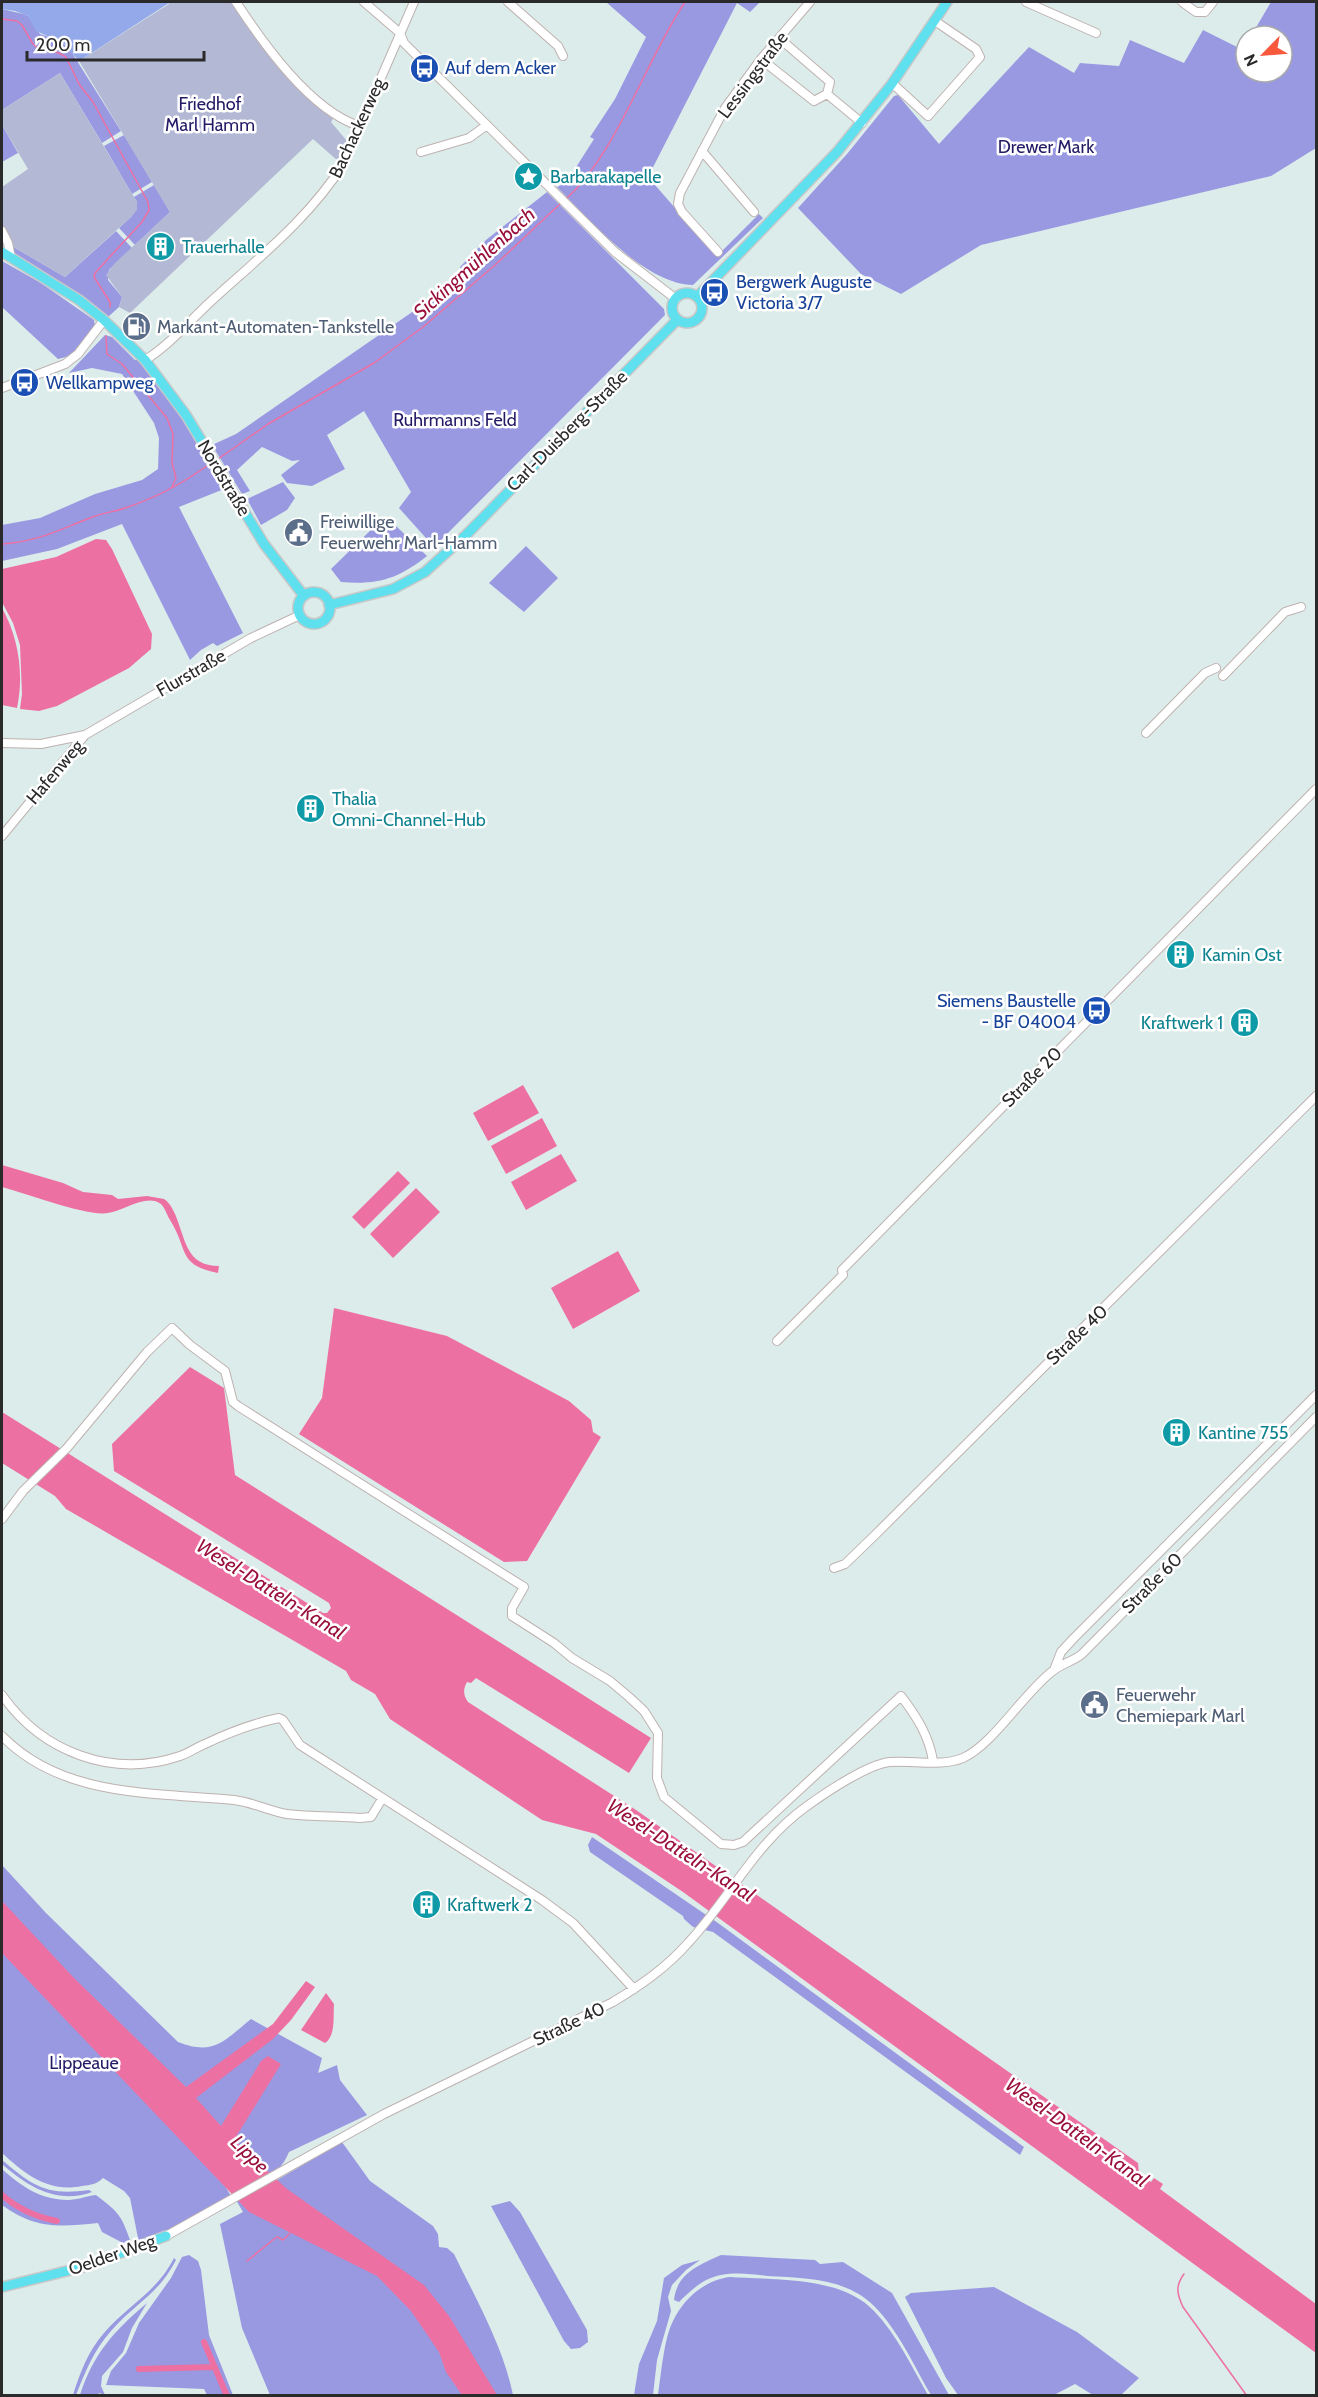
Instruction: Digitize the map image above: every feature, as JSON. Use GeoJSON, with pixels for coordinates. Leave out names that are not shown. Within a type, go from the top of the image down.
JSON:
{"type":"FeatureCollection","features":[{"type":"Feature","properties":{"kind":"main road"},"geometry":{"type":"LineString","coordinates":[[697,297],[787,207],[862,123],[947,2]]}},
{"type":"Feature","properties":{"kind":"main road","name":"Nordstraße"},"geometry":{"type":"LineString","coordinates":[[5,255],[49,280],[104,321],[145,360],[186,415],[264,544],[304,596]]}},
{"type":"Feature","properties":{"kind":"main road"},"geometry":{"type":"LineString","coordinates":[[687,293],[697,297],[702,306],[699,319],[688,324],[677,320],[672,309],[676,299],[687,293]]}},
{"type":"Feature","properties":{"kind":"main road","name":"Carl-Duisberg-Straße"},"geometry":{"type":"LineString","coordinates":[[330,605],[393,589],[425,572],[466,534],[677,320]]}},
{"type":"Feature","properties":{"kind":"main road"},"geometry":{"type":"LineString","coordinates":[[311,593],[319,593],[330,605],[328,615],[320,623],[309,623],[300,615],[299,605],[304,596],[311,593]]}},
{"type":"Feature","properties":{"kind":"main road","name":"Oelder Weg"},"geometry":{"type":"LineString","coordinates":[[2,2288],[83,2267],[166,2236]]}},
{"type":"Feature","properties":{"kind":"street"},"geometry":{"type":"LineString","coordinates":[[236,2],[258,36],[294,78],[337,115],[359,126]]}},
{"type":"Feature","properties":{"kind":"street"},"geometry":{"type":"LineString","coordinates":[[364,2],[400,33],[404,43],[615,252],[676,299]]}},
{"type":"Feature","properties":{"kind":"street","name":"Bachackerweg"},"geometry":{"type":"LineString","coordinates":[[145,360],[307,212],[330,186],[344,163],[414,2]]}},
{"type":"Feature","properties":{"kind":"street"},"geometry":{"type":"LineString","coordinates":[[508,2],[558,46],[563,56]]}},
{"type":"Feature","properties":{"kind":"street","name":"Lessingstraße"},"geometry":{"type":"LineString","coordinates":[[718,252],[682,212],[678,204],[680,193],[725,108],[761,59],[810,2]]}},
{"type":"Feature","properties":{"kind":"street"},"geometry":{"type":"LineString","coordinates":[[1026,2],[1096,33]]}},
{"type":"Feature","properties":{"kind":"street"},"geometry":{"type":"LineString","coordinates":[[1182,2],[1197,12],[1205,12],[1210,5],[1200,2]]}},
{"type":"Feature","properties":{"kind":"street"},"geometry":{"type":"LineString","coordinates":[[892,83],[928,116],[980,57],[976,49],[935,21]]}},
{"type":"Feature","properties":{"kind":"street"},"geometry":{"type":"LineString","coordinates":[[761,59],[814,101],[827,94],[830,82],[779,38]]}},
{"type":"Feature","properties":{"kind":"street"},"geometry":{"type":"LineString","coordinates":[[827,94],[862,123]]}},
{"type":"Feature","properties":{"kind":"street"},"geometry":{"type":"LineString","coordinates":[[421,152],[469,138],[487,125]]}},
{"type":"Feature","properties":{"kind":"street"},"geometry":{"type":"LineString","coordinates":[[702,151],[754,212]]}},
{"type":"Feature","properties":{"kind":"street"},"geometry":{"type":"LineString","coordinates":[[2,231],[8,243],[5,255]]}},
{"type":"Feature","properties":{"kind":"street"},"geometry":{"type":"LineString","coordinates":[[2,388],[65,364],[78,354],[104,321]]}},
{"type":"Feature","properties":{"kind":"street"},"geometry":{"type":"LineString","coordinates":[[1223,676],[1285,612],[1300,607]]}},
{"type":"Feature","properties":{"kind":"street","name":"Flurstraße"},"geometry":{"type":"LineString","coordinates":[[85,735],[251,638],[300,615]]}},
{"type":"Feature","properties":{"kind":"street"},"geometry":{"type":"LineString","coordinates":[[1146,733],[1205,673],[1216,668]]}},
{"type":"Feature","properties":{"kind":"street"},"geometry":{"type":"LineString","coordinates":[[2,743],[41,744],[85,735]]}},
{"type":"Feature","properties":{"kind":"street","name":"Hafenweg"},"geometry":{"type":"LineString","coordinates":[[2,836],[85,735]]}},
{"type":"Feature","properties":{"kind":"street","name":"Straße 20"},"geometry":{"type":"LineString","coordinates":[[777,1341],[843,1275],[842,1270],[1317,789]]}},
{"type":"Feature","properties":{"kind":"street","name":"Straße 40"},"geometry":{"type":"LineString","coordinates":[[834,1568],[845,1564],[874,1536],[1317,1096]]}},
{"type":"Feature","properties":{"kind":"street"},"geometry":{"type":"LineString","coordinates":[[2,1519],[22,1491],[67,1448],[147,1352],[172,1328],[190,1345],[225,1371],[233,1402],[238,1406],[524,1587],[512,1608],[513,1616],[572,1658],[610,1681],[637,1704],[658,1733],[657,1778],[661,1792],[669,1803],[721,1844],[734,1845],[743,1842],[901,1696],[914,1712],[927,1736],[933,1761]]}},
{"type":"Feature","properties":{"kind":"street"},"geometry":{"type":"LineString","coordinates":[[1054,1670],[1061,1652],[1074,1638],[1317,1395]]}},
{"type":"Feature","properties":{"kind":"street","name":"Straße 60"},"geometry":{"type":"LineString","coordinates":[[933,1761],[962,1759],[983,1743],[1054,1670],[1082,1654],[1317,1418]]}},
{"type":"Feature","properties":{"kind":"street"},"geometry":{"type":"LineString","coordinates":[[2,1695],[27,1725],[44,1738],[80,1755],[123,1765],[140,1765],[170,1759],[239,1730],[279,1718],[284,1720],[300,1745],[565,1917],[634,1989]]}},
{"type":"Feature","properties":{"kind":"street"},"geometry":{"type":"LineString","coordinates":[[2,1736],[29,1759],[58,1775],[108,1790],[236,1801],[288,1814],[360,1818],[371,1816],[382,1799]]}},
{"type":"Feature","properties":{"kind":"street","name":"Straße 40"},"geometry":{"type":"LineString","coordinates":[[289,2168],[384,2114],[613,2002],[634,1989],[659,1972],[689,1943],[754,1856],[776,1832],[806,1807],[878,1765],[889,1762],[933,1761]]}},
{"type":"Feature","properties":{"kind":"street","name":"Oelder Weg"},"geometry":{"type":"LineString","coordinates":[[166,2236],[289,2168]]}},
{"type":"Feature","properties":{"kind":"green space","name":"Friedhof Marl Hamm"},"geometry":{"type":"Polygon","coordinates":[[[168,2],[234,2],[250,26],[334,117],[331,122],[347,141],[338,161],[313,139],[130,313],[119,307],[122,297],[106,275],[115,263],[170,212],[79,61],[169,4],[168,2]]]}},
{"type":"Feature","properties":{"kind":"green space"},"geometry":{"type":"Polygon","coordinates":[[[606,2],[760,2],[750,12],[737,3],[648,177],[717,256],[759,214],[763,218],[693,285],[674,282],[637,262],[619,248],[557,187],[566,183],[594,139],[590,137],[615,99],[646,37],[606,2]]]}},
{"type":"Feature","properties":{"kind":"green space","name":"Drewer Mark"},"geometry":{"type":"Polygon","coordinates":[[[1271,2],[1316,2],[1316,148],[1271,176],[981,245],[901,294],[861,274],[798,208],[847,154],[894,96],[898,95],[939,144],[1029,47],[1074,73],[1080,63],[1119,66],[1130,40],[1184,63],[1203,30],[1234,46],[1234,84],[1294,84],[1294,24],[1258,24],[1271,2]]]}},
{"type":"Feature","properties":{"kind":"green space"},"geometry":{"type":"Polygon","coordinates":[[[2,9],[28,16],[40,34],[58,40],[69,48],[121,131],[102,143],[60,73],[2,110],[2,9]]]}},
{"type":"Feature","properties":{"kind":"green space"},"geometry":{"type":"Polygon","coordinates":[[[60,73],[137,202],[137,210],[132,216],[65,277],[12,246],[2,226],[2,187],[28,169],[2,125],[2,110],[60,73]]]}},
{"type":"Feature","properties":{"kind":"green space"},"geometry":{"type":"Polygon","coordinates":[[[2,125],[18,153],[2,162],[2,125]]]}},
{"type":"Feature","properties":{"kind":"green space"},"geometry":{"type":"Polygon","coordinates":[[[124,135],[152,182],[132,194],[104,146],[124,135]]]}},
{"type":"Feature","properties":{"kind":"green space"},"geometry":{"type":"Polygon","coordinates":[[[154,185],[170,212],[135,245],[119,228],[132,216],[137,202],[134,197],[154,185]]]}},
{"type":"Feature","properties":{"kind":"green space","name":"Ruhrmanns Feld"},"geometry":{"type":"Polygon","coordinates":[[[547,192],[664,309],[665,315],[434,547],[399,508],[411,492],[364,411],[327,435],[345,469],[312,486],[287,483],[281,475],[300,460],[292,461],[262,447],[237,470],[250,491],[242,494],[212,445],[236,434],[431,299],[430,297],[450,280],[464,273],[460,267],[486,240],[547,192]]]}},
{"type":"Feature","properties":{"kind":"green space"},"geometry":{"type":"Polygon","coordinates":[[[116,231],[132,248],[109,270],[108,280],[122,297],[119,307],[108,317],[62,283],[16,256],[10,245],[65,277],[116,231]]]}},
{"type":"Feature","properties":{"kind":"green space"},"geometry":{"type":"Polygon","coordinates":[[[2,261],[41,283],[94,320],[95,326],[73,355],[58,359],[2,307],[2,261]]]}},
{"type":"Feature","properties":{"kind":"green space"},"geometry":{"type":"Polygon","coordinates":[[[105,335],[112,337],[135,360],[139,359],[170,398],[226,489],[227,493],[224,489],[179,507],[243,633],[217,646],[213,643],[190,660],[122,524],[57,549],[2,561],[2,525],[40,518],[95,494],[142,480],[158,469],[159,438],[154,423],[122,374],[92,368],[69,373],[105,335]]]}},
{"type":"Feature","properties":{"kind":"green space"},"geometry":{"type":"Polygon","coordinates":[[[283,482],[295,498],[287,510],[261,525],[247,499],[283,482]]]}},
{"type":"Feature","properties":{"kind":"green space"},"geometry":{"type":"Polygon","coordinates":[[[377,524],[396,526],[427,556],[407,570],[387,579],[354,583],[341,582],[331,569],[377,524]]]}},
{"type":"Feature","properties":{"kind":"green space"},"geometry":{"type":"Polygon","coordinates":[[[526,546],[558,578],[524,612],[489,583],[526,546]]]}},
{"type":"Feature","properties":{"kind":"green space"},"geometry":{"type":"Polygon","coordinates":[[[592,1837],[718,1923],[1024,2147],[1020,2155],[713,1932],[693,1927],[683,1916],[590,1852],[588,1845],[592,1837]]]}},
{"type":"Feature","properties":{"kind":"green space","name":"Lippeaue"},"geometry":{"type":"Polygon","coordinates":[[[2,1865],[46,1913],[178,2042],[190,2046],[210,2047],[226,2040],[251,2019],[322,2058],[318,2073],[337,2065],[340,2080],[367,2115],[289,2152],[278,2170],[271,2175],[255,2181],[225,2186],[231,2196],[187,2222],[139,2243],[130,2198],[124,2191],[103,2178],[94,2184],[58,2187],[28,2175],[2,2153],[2,1865]]]}},
{"type":"Feature","properties":{"kind":"green space"},"geometry":{"type":"Polygon","coordinates":[[[342,2142],[370,2181],[433,2226],[438,2234],[439,2247],[447,2248],[454,2254],[496,2341],[513,2395],[270,2395],[242,2328],[220,2224],[243,2212],[236,2200],[277,2180],[342,2142]]]}},
{"type":"Feature","properties":{"kind":"green space"},"geometry":{"type":"Polygon","coordinates":[[[2,2160],[41,2187],[62,2192],[89,2190],[92,2192],[67,2196],[43,2191],[12,2172],[2,2164],[2,2160]]]}},
{"type":"Feature","properties":{"kind":"green space"},"geometry":{"type":"Polygon","coordinates":[[[2,2169],[24,2186],[49,2198],[71,2200],[96,2195],[118,2214],[130,2240],[123,2243],[102,2232],[98,2223],[47,2224],[14,2213],[2,2205],[2,2169]]]}},
{"type":"Feature","properties":{"kind":"green space"},"geometry":{"type":"Polygon","coordinates":[[[510,2201],[520,2212],[587,2330],[588,2342],[580,2348],[571,2349],[564,2341],[491,2206],[510,2201]]]}},
{"type":"Feature","properties":{"kind":"green space"},"geometry":{"type":"Polygon","coordinates":[[[189,2255],[198,2261],[201,2270],[209,2335],[233,2395],[207,2395],[204,2389],[106,2385],[111,2371],[126,2353],[139,2323],[171,2278],[182,2257],[189,2255]]]}},
{"type":"Feature","properties":{"kind":"green space"},"geometry":{"type":"Polygon","coordinates":[[[721,2255],[815,2260],[820,2264],[843,2262],[892,2293],[949,2395],[931,2395],[899,2338],[883,2316],[863,2297],[838,2285],[795,2278],[727,2274],[703,2282],[679,2302],[674,2300],[680,2283],[690,2271],[721,2255]]]}},
{"type":"Feature","properties":{"kind":"green space"},"geometry":{"type":"Polygon","coordinates":[[[174,2258],[176,2260],[162,2282],[105,2338],[90,2362],[76,2395],[73,2395],[85,2363],[98,2340],[113,2323],[151,2289],[174,2258]]]}},
{"type":"Feature","properties":{"kind":"green space"},"geometry":{"type":"Polygon","coordinates":[[[700,2260],[686,2270],[672,2285],[668,2297],[671,2311],[657,2360],[653,2395],[634,2395],[639,2364],[657,2321],[664,2278],[682,2265],[700,2260]]]}},
{"type":"Feature","properties":{"kind":"green space"},"geometry":{"type":"Polygon","coordinates":[[[730,2277],[807,2282],[844,2291],[860,2300],[874,2311],[890,2330],[928,2395],[658,2395],[667,2337],[678,2313],[689,2298],[704,2286],[730,2277]]]}},
{"type":"Feature","properties":{"kind":"green space"},"geometry":{"type":"Polygon","coordinates":[[[994,2287],[1077,2332],[1139,2378],[1121,2395],[1093,2395],[1075,2384],[1054,2395],[958,2395],[946,2378],[905,2297],[911,2293],[994,2287]]]}},
{"type":"Feature","properties":{"kind":"green space"},"geometry":{"type":"Polygon","coordinates":[[[147,2303],[132,2328],[123,2352],[102,2376],[101,2386],[105,2395],[99,2393],[98,2395],[80,2395],[91,2367],[106,2344],[124,2323],[147,2303]]]}},
{"type":"Feature","properties":{"kind":"shaded area"},"geometry":{"type":"Polygon","coordinates":[[[2,2],[169,3],[79,61],[63,43],[36,31],[28,16],[2,9],[2,2]]]}},
{"type":"Feature","properties":{"kind":"water"},"geometry":{"type":"Polygon","coordinates":[[[96,539],[106,540],[112,549],[152,634],[151,649],[129,668],[57,706],[39,711],[20,709],[22,694],[20,645],[13,623],[2,602],[2,569],[56,557],[96,539]]]}},
{"type":"Feature","properties":{"kind":"water"},"geometry":{"type":"Polygon","coordinates":[[[2,608],[16,644],[20,670],[17,708],[2,705],[2,608]]]}},
{"type":"Feature","properties":{"kind":"water"},"geometry":{"type":"Polygon","coordinates":[[[523,1085],[539,1113],[488,1141],[473,1113],[523,1085]]]}},
{"type":"Feature","properties":{"kind":"water"},"geometry":{"type":"Polygon","coordinates":[[[542,1118],[557,1146],[506,1174],[491,1146],[542,1118]]]}},
{"type":"Feature","properties":{"kind":"water"},"geometry":{"type":"Polygon","coordinates":[[[561,1154],[577,1181],[526,1210],[511,1182],[561,1154]]]}},
{"type":"Feature","properties":{"kind":"water"},"geometry":{"type":"Polygon","coordinates":[[[2,1165],[63,1183],[83,1192],[112,1195],[118,1199],[147,1196],[164,1199],[173,1210],[193,1256],[200,1262],[219,1266],[218,1273],[205,1270],[190,1261],[164,1207],[155,1201],[142,1201],[108,1213],[72,1208],[2,1187],[2,1165]]]}},
{"type":"Feature","properties":{"kind":"water"},"geometry":{"type":"Polygon","coordinates":[[[398,1171],[410,1183],[364,1229],[352,1217],[398,1171]]]}},
{"type":"Feature","properties":{"kind":"water"},"geometry":{"type":"Polygon","coordinates":[[[416,1188],[440,1212],[393,1258],[370,1234],[416,1188]]]}},
{"type":"Feature","properties":{"kind":"water"},"geometry":{"type":"Polygon","coordinates":[[[618,1251],[640,1291],[573,1329],[551,1288],[618,1251]]]}},
{"type":"Feature","properties":{"kind":"water"},"geometry":{"type":"Polygon","coordinates":[[[334,1308],[447,1336],[569,1401],[591,1420],[593,1432],[601,1437],[527,1561],[504,1562],[299,1434],[322,1398],[334,1308]]]}},
{"type":"Feature","properties":{"kind":"water","name":"Wesel-Datteln-Kanal"},"geometry":{"type":"Polygon","coordinates":[[[190,1367],[224,1388],[235,1475],[651,1738],[629,1773],[476,1678],[471,1683],[467,1682],[465,1687],[464,1694],[468,1702],[636,1810],[1138,2163],[1139,2174],[1151,2182],[1154,2178],[1163,2184],[1160,2189],[1316,2304],[1316,2353],[683,1892],[596,1834],[542,1820],[390,1719],[375,1694],[351,1680],[346,1671],[66,1509],[55,1496],[2,1463],[2,1412],[323,1613],[327,1613],[331,1608],[329,1603],[114,1471],[112,1444],[190,1367]]]}},
{"type":"Feature","properties":{"kind":"water"},"geometry":{"type":"Polygon","coordinates":[[[2,1901],[74,1978],[186,2087],[273,2024],[306,1981],[315,1987],[291,2020],[273,2039],[196,2098],[221,2126],[261,2061],[268,2056],[281,2064],[234,2140],[287,2189],[424,2285],[449,2316],[497,2395],[462,2395],[446,2372],[439,2352],[411,2311],[377,2276],[249,2212],[2,1953],[2,1901]]]}},
{"type":"Feature","properties":{"kind":"water"},"geometry":{"type":"Polygon","coordinates":[[[326,1993],[334,2004],[334,2020],[331,2036],[325,2043],[301,2030],[326,1993]]]}},
{"type":"Feature","properties":{"kind":"waterway","name":"Sickingmühlenbach"},"geometry":{"type":"LineString","coordinates":[[565,200],[584,180],[616,132],[685,2]]}},
{"type":"Feature","properties":{"kind":"waterway"},"geometry":{"type":"LineString","coordinates":[[2,19],[17,21],[22,25],[33,44],[39,49],[59,53],[66,57],[79,84],[93,102],[148,202],[149,210],[142,222],[95,273],[94,277],[110,302],[110,307]]}},
{"type":"Feature","properties":{"kind":"waterway","name":"Sickingmühlenbach"},"geometry":{"type":"LineString","coordinates":[[218,459],[268,424],[374,363],[423,327],[495,265],[561,203]]}},
{"type":"Feature","properties":{"kind":"waterway"},"geometry":{"type":"LineString","coordinates":[[106,336],[107,354],[122,364],[167,418],[173,434],[172,463],[176,478],[172,487]]}},
{"type":"Feature","properties":{"kind":"waterway","name":"Sickingmühlenbach"},"geometry":{"type":"LineString","coordinates":[[2,544],[37,538],[94,516],[137,504],[170,489],[211,463]]}},
{"type":"Feature","properties":{"kind":"waterway"},"geometry":{"type":"LineString","coordinates":[[2,2195],[28,2212],[57,2221]]}},
{"type":"Feature","properties":{"kind":"waterway"},"geometry":{"type":"LineString","coordinates":[[247,2261],[277,2237],[283,2240],[290,2233]]}},
{"type":"Feature","properties":{"kind":"waterway"},"geometry":{"type":"LineString","coordinates":[[1184,2274],[1179,2282],[1178,2290],[1183,2307],[1247,2396]]}},
{"type":"Feature","properties":{"kind":"waterway"},"geometry":{"type":"LineString","coordinates":[[204,2342],[227,2396]]}},
{"type":"Feature","properties":{"kind":"waterway"},"geometry":{"type":"LineString","coordinates":[[139,2369],[213,2367]]}},
{"type":"Feature","properties":{"kind":"place","name":"Auf dem Acker"},"geometry":{"type":"Point","coordinates":[424,68]}},
{"type":"Feature","properties":{"kind":"place","name":"Barbarakapelle"},"geometry":{"type":"Point","coordinates":[529,177]}},
{"type":"Feature","properties":{"kind":"place","name":"Trauerhalle"},"geometry":{"type":"Point","coordinates":[161,247]}},
{"type":"Feature","properties":{"kind":"place","name":"Bergwerk Auguste Victoria 3/7"},"geometry":{"type":"Point","coordinates":[715,292]}},
{"type":"Feature","properties":{"kind":"place","name":"Markant-Automaten-Tankstelle"},"geometry":{"type":"Point","coordinates":[136,327]}},
{"type":"Feature","properties":{"kind":"place","name":"Wellkampweg"},"geometry":{"type":"Point","coordinates":[25,383]}},
{"type":"Feature","properties":{"kind":"place","name":"Freiwillige Feuerwehr Marl-Hamm"},"geometry":{"type":"Point","coordinates":[299,532]}},
{"type":"Feature","properties":{"kind":"place","name":"Thalia Omni-Channel-Hub"},"geometry":{"type":"Point","coordinates":[311,809]}},
{"type":"Feature","properties":{"kind":"place","name":"Kamin Ost"},"geometry":{"type":"Point","coordinates":[1181,955]}},
{"type":"Feature","properties":{"kind":"place","name":"Siemens Baustelle - BF 04004"},"geometry":{"type":"Point","coordinates":[1097,1011]}},
{"type":"Feature","properties":{"kind":"place","name":"Kraftwerk 1"},"geometry":{"type":"Point","coordinates":[1244,1023]}},
{"type":"Feature","properties":{"kind":"place","name":"Kantine 755"},"geometry":{"type":"Point","coordinates":[1177,1433]}},
{"type":"Feature","properties":{"kind":"place","name":"Feuerwehr Chemiepark Marl"},"geometry":{"type":"Point","coordinates":[1095,1705]}},
{"type":"Feature","properties":{"kind":"place","name":"Kraftwerk 2"},"geometry":{"type":"Point","coordinates":[426,1905]}},
{"type":"Feature","properties":{"kind":"water label","name":"Lippe"},"geometry":{"type":"Point","coordinates":[250,2154]}}]}
